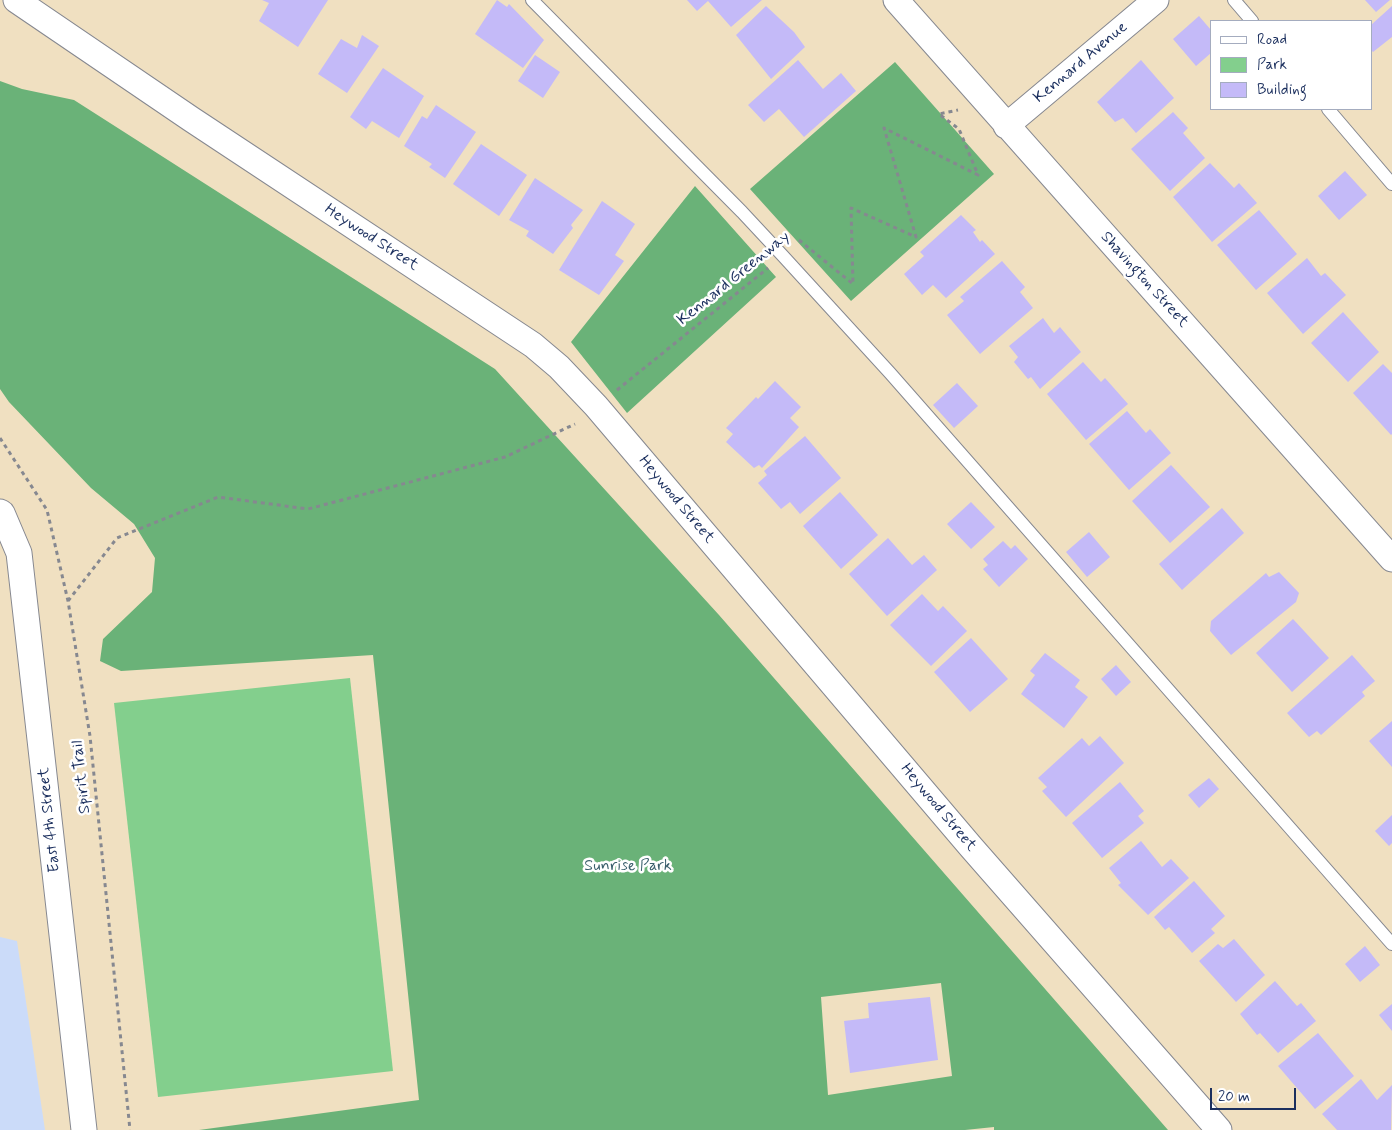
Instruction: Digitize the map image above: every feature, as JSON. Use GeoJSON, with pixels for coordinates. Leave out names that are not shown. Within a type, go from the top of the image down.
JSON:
{"type":"FeatureCollection","features":[{"type":"Feature","properties":{"kind":"street","name":"Heywood Street"},"geometry":{"type":"LineString","coordinates":[[16,0],[191,119],[533,345],[559,367],[596,406],[971,847],[1219,1130]]}},
{"type":"Feature","properties":{"kind":"street","name":"Shavington Street"},"geometry":{"type":"LineString","coordinates":[[896,0],[1392,559]]}},
{"type":"Feature","properties":{"kind":"street","name":"Kennard Avenue"},"geometry":{"type":"LineString","coordinates":[[1006,126],[1156,0]]}},
{"type":"Feature","properties":{"kind":"street","name":"East 4th Street"},"geometry":{"type":"LineString","coordinates":[[1,512],[19,554],[26,605],[84,1130]]}},
{"type":"Feature","properties":{"kind":"lane"},"geometry":{"type":"LineString","coordinates":[[532,0],[742,212],[896,380],[1392,944]]}},
{"type":"Feature","properties":{"kind":"lane"},"geometry":{"type":"LineString","coordinates":[[1234,0],[1251,20]]}},
{"type":"Feature","properties":{"kind":"lane"},"geometry":{"type":"LineString","coordinates":[[1329,110],[1392,184]]}},
{"type":"Feature","properties":{"kind":"path","name":"Kennard Greenway"},"geometry":{"type":"LineString","coordinates":[[612,393],[783,256],[798,239],[853,284],[851,208],[916,237],[884,128],[978,175],[959,129],[940,114],[965,109]]}},
{"type":"Feature","properties":{"kind":"path"},"geometry":{"type":"LineString","coordinates":[[68,601],[117,538],[218,497],[308,509],[505,457],[575,424]]}},
{"type":"Feature","properties":{"kind":"path","name":"Spirit Trail"},"geometry":{"type":"LineString","coordinates":[[0,438],[47,510],[68,601],[90,736],[130,1130]]}},
{"type":"Feature","properties":{"kind":"shaded area"},"geometry":{"type":"Polygon","coordinates":[[[0,937],[17,941],[45,1130],[0,1130],[0,937]]]}},
{"type":"Feature","properties":{"kind":"green space"},"geometry":{"type":"Polygon","coordinates":[[[895,62],[994,174],[851,301],[750,189],[895,62]]]}},
{"type":"Feature","properties":{"kind":"green space","name":"Sunrise Park"},"geometry":{"type":"Polygon","coordinates":[[[0,81],[22,89],[74,100],[495,369],[719,615],[1168,1130],[994,1130],[994,1127],[965,1130],[199,1130],[419,1100],[373,655],[121,671],[100,661],[103,639],[152,592],[155,558],[134,524],[91,488],[9,402],[0,389],[0,81]],[[941,983],[821,997],[828,1095],[952,1076],[941,983]]]}},
{"type":"Feature","properties":{"kind":"green space"},"geometry":{"type":"Polygon","coordinates":[[[695,186],[776,277],[627,413],[571,342],[695,186]]]}},
{"type":"Feature","properties":{"kind":"green space"},"geometry":{"type":"Polygon","coordinates":[[[350,678],[393,1071],[158,1097],[114,703],[350,678]]]}},
{"type":"Feature","properties":{"kind":"building"},"geometry":{"type":"Polygon","coordinates":[[[262,0],[328,0],[298,47],[259,21],[269,3],[262,0]]]}},
{"type":"Feature","properties":{"kind":"building"},"geometry":{"type":"Polygon","coordinates":[[[497,0],[507,7],[509,4],[544,40],[523,68],[475,34],[497,0]]]}},
{"type":"Feature","properties":{"kind":"building"},"geometry":{"type":"Polygon","coordinates":[[[687,0],[762,0],[731,27],[708,1],[697,11],[687,0]]]}},
{"type":"Feature","properties":{"kind":"building"},"geometry":{"type":"Polygon","coordinates":[[[1365,0],[1390,0],[1376,12],[1365,0]]]}},
{"type":"Feature","properties":{"kind":"building"},"geometry":{"type":"Polygon","coordinates":[[[766,6],[794,32],[805,47],[771,79],[736,35],[766,6]]]}},
{"type":"Feature","properties":{"kind":"building"},"geometry":{"type":"Polygon","coordinates":[[[1392,6],[1392,37],[1373,52],[1372,51],[1372,24],[1392,6]]]}},
{"type":"Feature","properties":{"kind":"building"},"geometry":{"type":"Polygon","coordinates":[[[1199,16],[1210,29],[1210,54],[1196,66],[1173,39],[1199,16]]]}},
{"type":"Feature","properties":{"kind":"building"},"geometry":{"type":"Polygon","coordinates":[[[362,35],[379,46],[347,93],[318,74],[341,39],[357,48],[362,35]]]}},
{"type":"Feature","properties":{"kind":"building"},"geometry":{"type":"Polygon","coordinates":[[[535,55],[560,72],[543,98],[518,81],[535,55]]]}},
{"type":"Feature","properties":{"kind":"building"},"geometry":{"type":"Polygon","coordinates":[[[798,60],[823,89],[841,73],[856,91],[804,137],[779,109],[764,122],[748,105],[798,60]]]}},
{"type":"Feature","properties":{"kind":"building"},"geometry":{"type":"Polygon","coordinates":[[[1141,60],[1174,98],[1136,133],[1123,118],[1115,122],[1097,102],[1141,60]]]}},
{"type":"Feature","properties":{"kind":"building"},"geometry":{"type":"Polygon","coordinates":[[[383,68],[424,96],[399,138],[372,121],[366,129],[350,117],[383,68]]]}},
{"type":"Feature","properties":{"kind":"building"},"geometry":{"type":"Polygon","coordinates":[[[436,105],[476,132],[445,178],[429,167],[432,164],[404,146],[422,116],[427,119],[436,105]]]}},
{"type":"Feature","properties":{"kind":"building"},"geometry":{"type":"Polygon","coordinates":[[[1173,112],[1188,128],[1183,133],[1205,158],[1170,191],[1131,149],[1173,112]]]}},
{"type":"Feature","properties":{"kind":"building"},"geometry":{"type":"Polygon","coordinates":[[[481,144],[527,175],[499,216],[453,184],[481,144]]]}},
{"type":"Feature","properties":{"kind":"building"},"geometry":{"type":"Polygon","coordinates":[[[1210,163],[1234,188],[1239,183],[1257,203],[1212,242],[1173,197],[1210,163]]]}},
{"type":"Feature","properties":{"kind":"building"},"geometry":{"type":"Polygon","coordinates":[[[1345,171],[1367,195],[1339,220],[1318,196],[1345,171]]]}},
{"type":"Feature","properties":{"kind":"building"},"geometry":{"type":"Polygon","coordinates":[[[535,178],[583,210],[571,225],[573,228],[553,254],[526,236],[529,231],[509,220],[535,178]]]}},
{"type":"Feature","properties":{"kind":"building"},"geometry":{"type":"Polygon","coordinates":[[[602,201],[635,224],[615,255],[624,261],[599,295],[559,270],[602,201]]]}},
{"type":"Feature","properties":{"kind":"building"},"geometry":{"type":"Polygon","coordinates":[[[1259,210],[1297,254],[1256,290],[1217,245],[1259,210]]]}},
{"type":"Feature","properties":{"kind":"building"},"geometry":{"type":"Polygon","coordinates":[[[961,215],[976,230],[973,232],[980,242],[982,240],[995,254],[946,298],[933,285],[922,295],[904,274],[924,256],[920,252],[961,215]]]}},
{"type":"Feature","properties":{"kind":"building"},"geometry":{"type":"Polygon","coordinates":[[[1307,258],[1321,276],[1325,273],[1346,295],[1303,334],[1267,293],[1307,258]]]}},
{"type":"Feature","properties":{"kind":"building"},"geometry":{"type":"Polygon","coordinates":[[[1002,261],[1025,287],[1020,292],[1033,308],[980,354],[947,315],[964,301],[960,297],[1002,261]]]}},
{"type":"Feature","properties":{"kind":"building"},"geometry":{"type":"Polygon","coordinates":[[[1343,312],[1379,352],[1348,382],[1311,343],[1343,312]]]}},
{"type":"Feature","properties":{"kind":"building"},"geometry":{"type":"Polygon","coordinates":[[[1043,318],[1054,333],[1060,327],[1081,352],[1040,389],[1031,377],[1028,379],[1014,362],[1018,357],[1009,346],[1043,318]]]}},
{"type":"Feature","properties":{"kind":"building"},"geometry":{"type":"Polygon","coordinates":[[[1083,362],[1101,382],[1105,378],[1128,404],[1086,440],[1047,394],[1083,362]]]}},
{"type":"Feature","properties":{"kind":"building"},"geometry":{"type":"Polygon","coordinates":[[[1383,364],[1392,373],[1391,435],[1353,393],[1383,364]]]}},
{"type":"Feature","properties":{"kind":"building"},"geometry":{"type":"Polygon","coordinates":[[[775,381],[801,407],[790,418],[799,427],[762,468],[759,465],[754,468],[726,442],[733,434],[726,428],[756,397],[758,399],[775,381]]]}},
{"type":"Feature","properties":{"kind":"building"},"geometry":{"type":"Polygon","coordinates":[[[957,383],[978,406],[954,428],[933,405],[957,383]]]}},
{"type":"Feature","properties":{"kind":"building"},"geometry":{"type":"Polygon","coordinates":[[[1127,411],[1146,433],[1150,429],[1171,453],[1129,490],[1089,444],[1127,411]]]}},
{"type":"Feature","properties":{"kind":"building"},"geometry":{"type":"Polygon","coordinates":[[[805,436],[841,478],[800,514],[790,502],[781,509],[758,483],[767,475],[764,471],[805,436]]]}},
{"type":"Feature","properties":{"kind":"building"},"geometry":{"type":"Polygon","coordinates":[[[1171,465],[1210,507],[1170,543],[1132,501],[1171,465]]]}},
{"type":"Feature","properties":{"kind":"building"},"geometry":{"type":"Polygon","coordinates":[[[840,492],[878,535],[841,569],[803,526],[840,492]]]}},
{"type":"Feature","properties":{"kind":"building"},"geometry":{"type":"Polygon","coordinates":[[[971,502],[995,527],[971,549],[947,524],[971,502]]]}},
{"type":"Feature","properties":{"kind":"building"},"geometry":{"type":"Polygon","coordinates":[[[1222,508],[1244,533],[1182,590],[1159,564],[1222,508]]]}},
{"type":"Feature","properties":{"kind":"building"},"geometry":{"type":"Polygon","coordinates":[[[1089,532],[1110,557],[1087,577],[1066,552],[1089,532]]]}},
{"type":"Feature","properties":{"kind":"building"},"geometry":{"type":"Polygon","coordinates":[[[888,538],[912,565],[924,555],[937,570],[887,616],[849,574],[888,538]]]}},
{"type":"Feature","properties":{"kind":"building"},"geometry":{"type":"Polygon","coordinates":[[[1003,541],[1011,549],[1015,545],[1028,559],[999,587],[983,569],[988,565],[983,559],[1003,541]]]}},
{"type":"Feature","properties":{"kind":"building"},"geometry":{"type":"Polygon","coordinates":[[[1279,572],[1299,593],[1296,602],[1231,655],[1210,631],[1211,621],[1266,573],[1269,577],[1279,572]]]}},
{"type":"Feature","properties":{"kind":"building"},"geometry":{"type":"Polygon","coordinates":[[[922,594],[938,611],[943,606],[967,631],[931,666],[890,625],[922,594]]]}},
{"type":"Feature","properties":{"kind":"building"},"geometry":{"type":"Polygon","coordinates":[[[1293,619],[1329,658],[1292,692],[1256,653],[1293,619]]]}},
{"type":"Feature","properties":{"kind":"building"},"geometry":{"type":"Polygon","coordinates":[[[971,638],[1008,679],[970,712],[934,672],[971,638]]]}},
{"type":"Feature","properties":{"kind":"building"},"geometry":{"type":"Polygon","coordinates":[[[1045,653],[1080,680],[1075,687],[1088,697],[1064,728],[1021,694],[1035,675],[1030,671],[1045,653]]]}},
{"type":"Feature","properties":{"kind":"building"},"geometry":{"type":"Polygon","coordinates":[[[1352,655],[1375,681],[1362,692],[1365,696],[1321,735],[1317,731],[1309,737],[1287,713],[1352,655]]]}},
{"type":"Feature","properties":{"kind":"building"},"geometry":{"type":"Polygon","coordinates":[[[1116,665],[1131,682],[1116,696],[1101,679],[1116,665]]]}},
{"type":"Feature","properties":{"kind":"building"},"geometry":{"type":"Polygon","coordinates":[[[1392,721],[1392,767],[1369,741],[1392,721]]]}},
{"type":"Feature","properties":{"kind":"building"},"geometry":{"type":"Polygon","coordinates":[[[1100,736],[1124,763],[1066,817],[1042,791],[1047,787],[1038,778],[1082,738],[1089,746],[1100,736]]]}},
{"type":"Feature","properties":{"kind":"building"},"geometry":{"type":"Polygon","coordinates":[[[1209,778],[1219,789],[1199,808],[1188,795],[1209,778]]]}},
{"type":"Feature","properties":{"kind":"building"},"geometry":{"type":"Polygon","coordinates":[[[1120,782],[1144,811],[1138,816],[1144,823],[1102,858],[1072,823],[1120,782]]]}},
{"type":"Feature","properties":{"kind":"building"},"geometry":{"type":"Polygon","coordinates":[[[1392,815],[1392,843],[1389,846],[1375,831],[1392,815]]]}},
{"type":"Feature","properties":{"kind":"building"},"geometry":{"type":"Polygon","coordinates":[[[1141,841],[1162,867],[1171,859],[1189,878],[1148,915],[1118,885],[1121,883],[1109,868],[1141,841]]]}},
{"type":"Feature","properties":{"kind":"building"},"geometry":{"type":"Polygon","coordinates":[[[1194,881],[1225,916],[1211,929],[1215,933],[1192,953],[1169,927],[1165,930],[1154,917],[1194,881]]]}},
{"type":"Feature","properties":{"kind":"building"},"geometry":{"type":"Polygon","coordinates":[[[1234,939],[1265,975],[1236,1002],[1199,961],[1218,944],[1223,948],[1234,939]]]}},
{"type":"Feature","properties":{"kind":"building"},"geometry":{"type":"Polygon","coordinates":[[[1365,946],[1380,965],[1360,982],[1345,964],[1365,946]]]}},
{"type":"Feature","properties":{"kind":"building"},"geometry":{"type":"Polygon","coordinates":[[[1275,981],[1297,1006],[1301,1003],[1316,1021],[1278,1053],[1260,1033],[1257,1035],[1240,1014],[1275,981]]]}},
{"type":"Feature","properties":{"kind":"building"},"geometry":{"type":"Polygon","coordinates":[[[930,997],[938,1060],[850,1073],[844,1021],[869,1018],[868,1003],[930,997]]]}},
{"type":"Feature","properties":{"kind":"building"},"geometry":{"type":"Polygon","coordinates":[[[1392,1004],[1392,1031],[1379,1015],[1392,1004]]]}},
{"type":"Feature","properties":{"kind":"building"},"geometry":{"type":"Polygon","coordinates":[[[1318,1033],[1354,1076],[1315,1109],[1278,1066],[1318,1033]]]}},
{"type":"Feature","properties":{"kind":"building"},"geometry":{"type":"Polygon","coordinates":[[[1361,1079],[1377,1100],[1392,1085],[1391,1130],[1337,1130],[1322,1114],[1361,1079]]]}}]}
